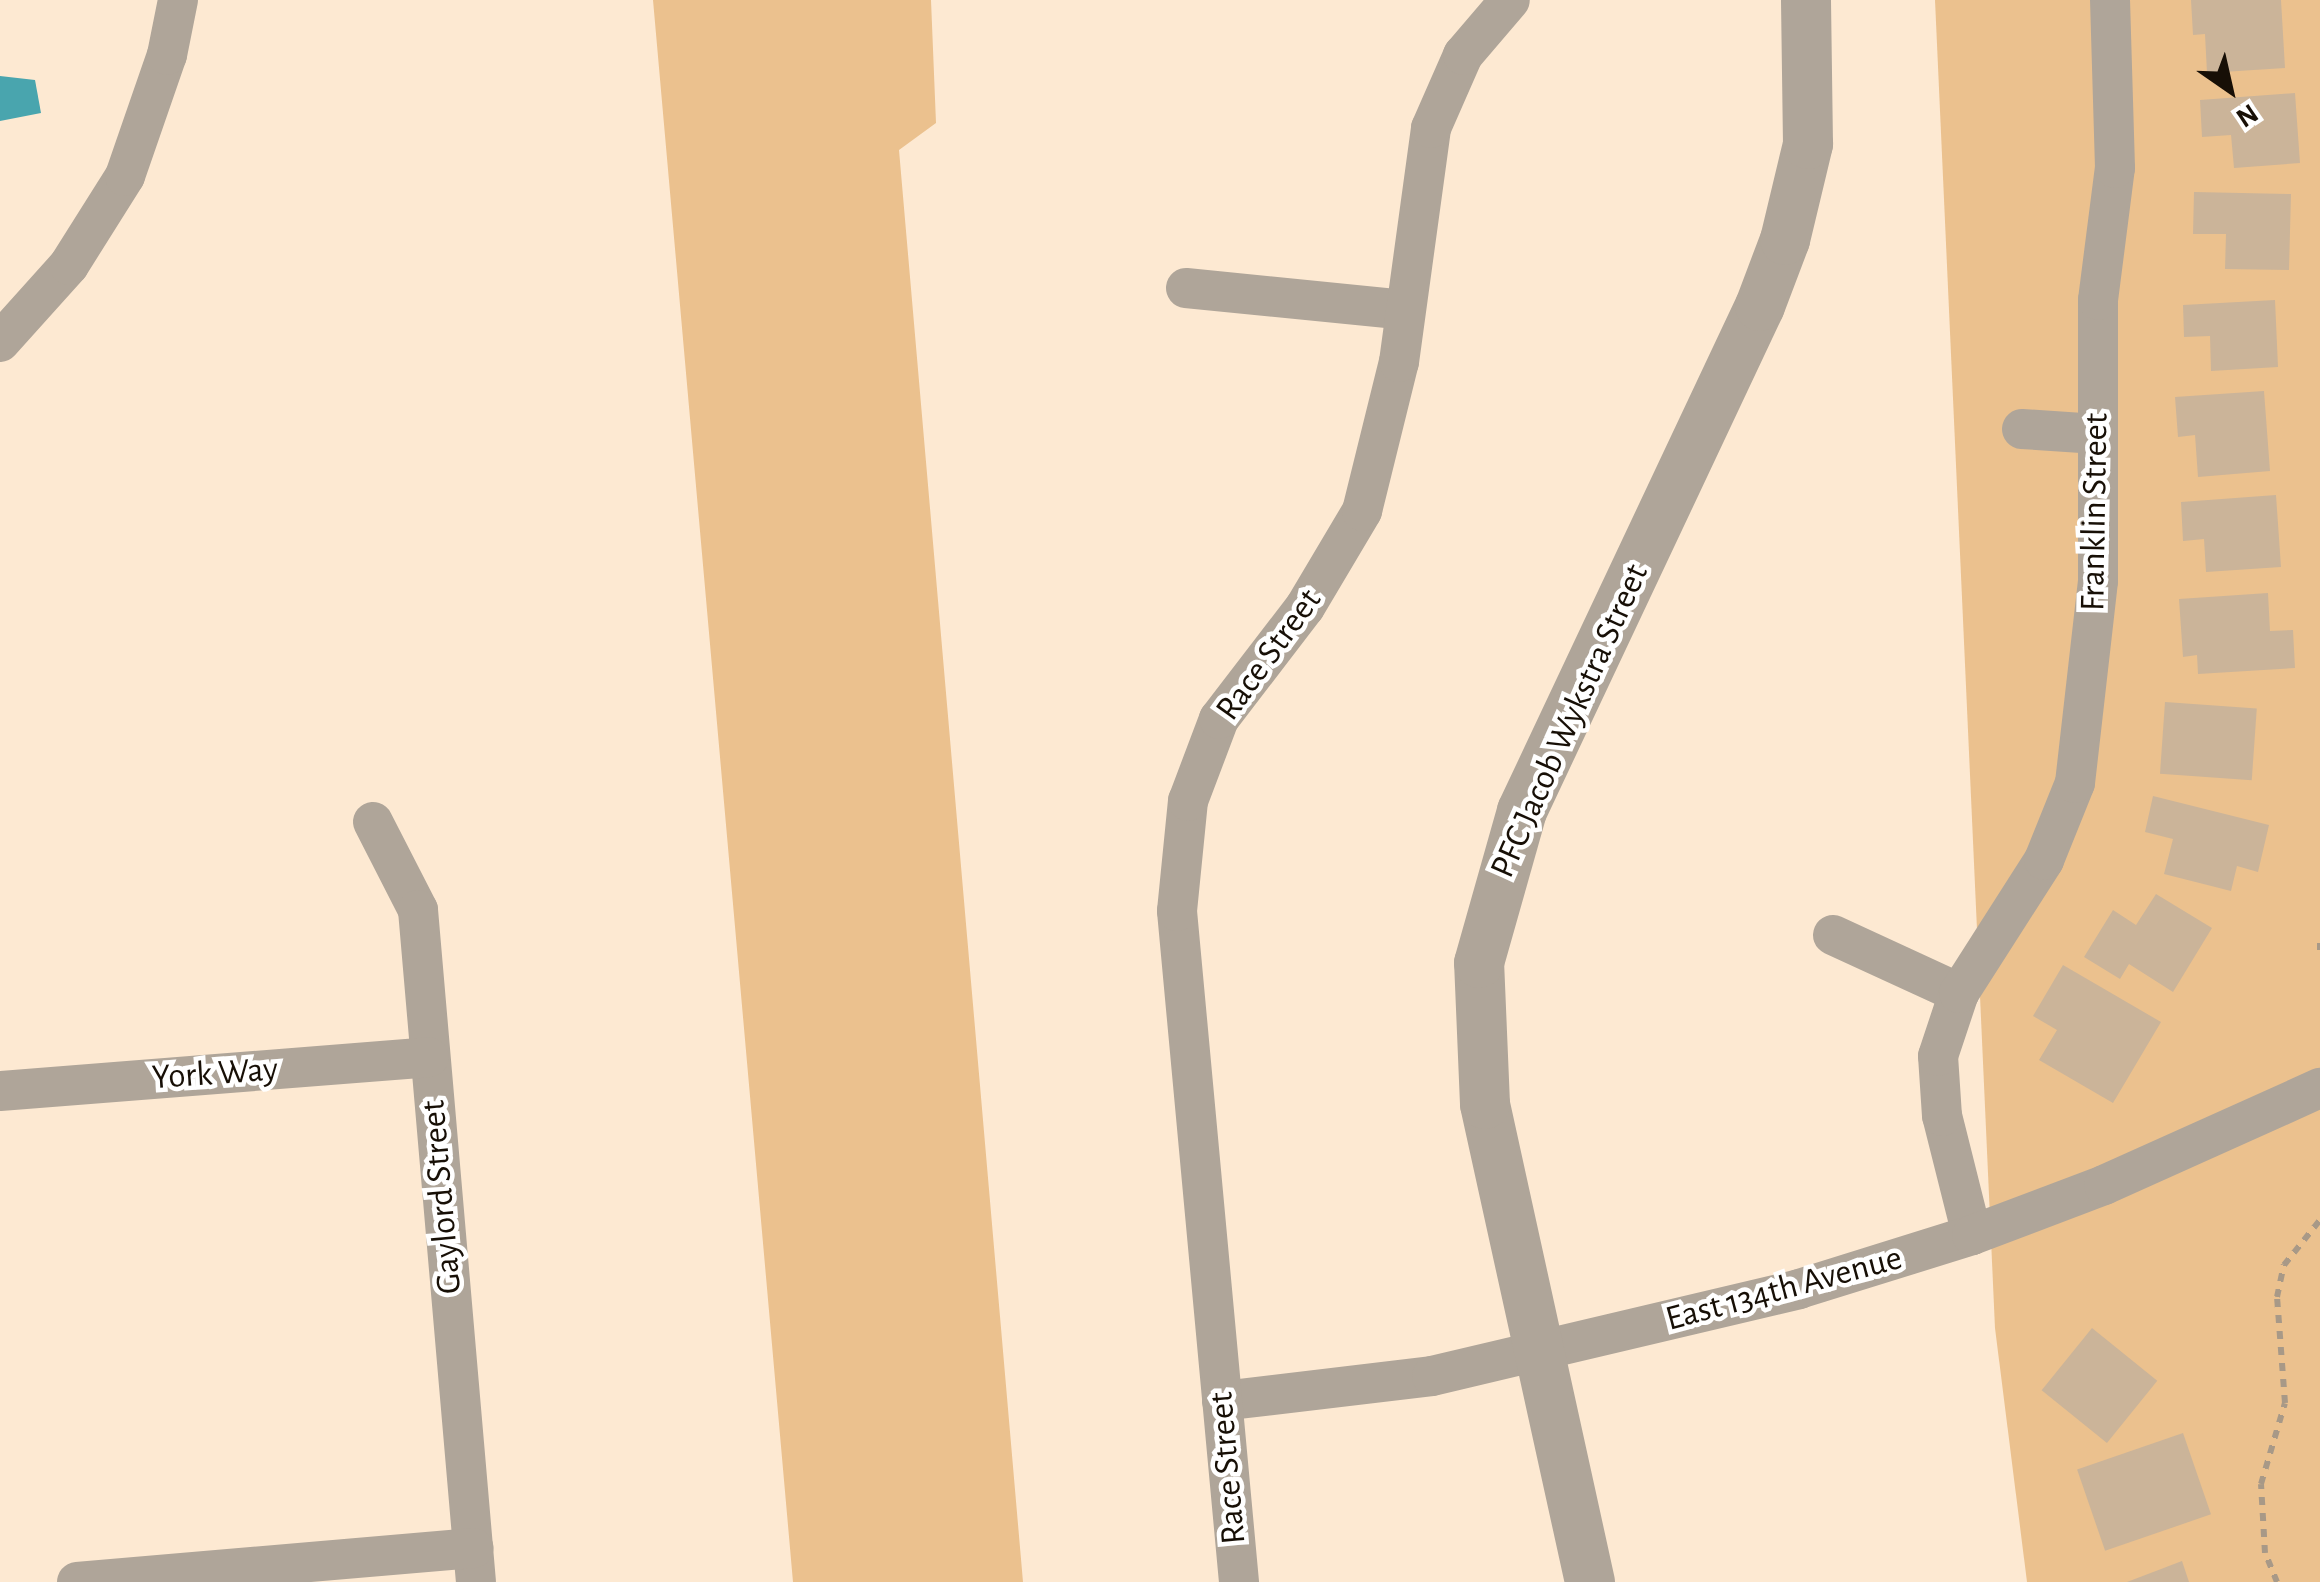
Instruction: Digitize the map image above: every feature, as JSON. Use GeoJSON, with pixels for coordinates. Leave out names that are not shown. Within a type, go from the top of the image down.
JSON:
{"type":"FeatureCollection","features":[{"type":"Feature","properties":{"kind":"street"},"geometry":{"type":"LineString","coordinates":[[0,342],[69,265],[124,176],[167,55],[178,0]]}},
{"type":"Feature","properties":{"kind":"street","name":"Race Street"},"geometry":{"type":"LineString","coordinates":[[1238,1582],[1178,912],[1182,833],[1197,770],[1219,718],[1326,577],[1362,511],[1381,454],[1430,128],[1463,55],[1510,0]]}},
{"type":"Feature","properties":{"kind":"street","name":"PFC Jacob Wykstra Street"},"geometry":{"type":"LineString","coordinates":[[1590,1582],[1484,1104],[1479,980],[1486,921],[1522,811],[1760,306],[1785,240],[1808,144],[1806,0]]}},
{"type":"Feature","properties":{"kind":"street","name":"Franklin Street"},"geometry":{"type":"LineString","coordinates":[[1972,1235],[1939,1085],[1943,1028],[1959,993],[2044,860],[2074,783],[2098,581],[2098,300],[2115,168],[2110,0]]}},
{"type":"Feature","properties":{"kind":"street"},"geometry":{"type":"LineString","coordinates":[[1186,288],[1405,310]]}},
{"type":"Feature","properties":{"kind":"street"},"geometry":{"type":"LineString","coordinates":[[2022,430],[2097,434]]}},
{"type":"Feature","properties":{"kind":"street","name":"Gaylord Street"},"geometry":{"type":"LineString","coordinates":[[373,822],[418,910],[475,1565]]}},
{"type":"Feature","properties":{"kind":"street"},"geometry":{"type":"LineString","coordinates":[[1833,935],[1959,993]]}},
{"type":"Feature","properties":{"kind":"street","name":"York Way"},"geometry":{"type":"LineString","coordinates":[[0,1091],[429,1057]]}},
{"type":"Feature","properties":{"kind":"street","name":"East 134th Avenue"},"geometry":{"type":"LineString","coordinates":[[1222,1401],[1432,1376],[1540,1354],[1799,1289],[1972,1235],[2104,1185],[2320,1088]]}},
{"type":"Feature","properties":{"kind":"street"},"geometry":{"type":"LineString","coordinates":[[77,1582],[475,1565]]}},
{"type":"Feature","properties":{"kind":"path"},"geometry":{"type":"LineString","coordinates":[[2278,1582],[2265,1553],[2261,1484],[2285,1403],[2277,1297],[2284,1265],[2320,1220]]}},
{"type":"Feature","properties":{"kind":"shaded area"},"geometry":{"type":"Polygon","coordinates":[[[653,0],[931,0],[936,123],[899,150],[1023,1582],[793,1582],[653,0]]]}},
{"type":"Feature","properties":{"kind":"shaded area"},"geometry":{"type":"Polygon","coordinates":[[[1935,0],[2320,0],[2320,1582],[2027,1582],[1995,1328],[1935,0]]]}},
{"type":"Feature","properties":{"kind":"water"},"geometry":{"type":"Polygon","coordinates":[[[0,76],[35,80],[41,113],[0,121],[0,76]]]}},
{"type":"Feature","properties":{"kind":"building"},"geometry":{"type":"Polygon","coordinates":[[[2191,0],[2281,0],[2285,68],[2207,73],[2205,34],[2193,35],[2191,0]]]}},
{"type":"Feature","properties":{"kind":"building"},"geometry":{"type":"Polygon","coordinates":[[[2295,93],[2300,163],[2234,168],[2231,135],[2202,137],[2200,100],[2295,93]]]}},
{"type":"Feature","properties":{"kind":"building"},"geometry":{"type":"Polygon","coordinates":[[[2194,192],[2291,194],[2289,270],[2225,269],[2226,234],[2193,234],[2194,192]]]}},
{"type":"Feature","properties":{"kind":"building"},"geometry":{"type":"Polygon","coordinates":[[[2275,300],[2278,367],[2211,371],[2210,336],[2184,337],[2183,305],[2275,300]]]}},
{"type":"Feature","properties":{"kind":"building"},"geometry":{"type":"Polygon","coordinates":[[[2264,391],[2270,471],[2198,477],[2195,435],[2178,437],[2175,397],[2264,391]]]}},
{"type":"Feature","properties":{"kind":"building"},"geometry":{"type":"Polygon","coordinates":[[[2276,495],[2281,567],[2206,572],[2204,539],[2183,541],[2181,502],[2276,495]]]}},
{"type":"Feature","properties":{"kind":"building"},"geometry":{"type":"Polygon","coordinates":[[[2268,593],[2270,631],[2293,630],[2295,668],[2198,674],[2197,655],[2183,657],[2179,599],[2268,593]]]}},
{"type":"Feature","properties":{"kind":"building"},"geometry":{"type":"Polygon","coordinates":[[[2165,702],[2257,708],[2252,780],[2160,774],[2165,702]]]}},
{"type":"Feature","properties":{"kind":"building"},"geometry":{"type":"Polygon","coordinates":[[[2153,796],[2269,825],[2258,872],[2237,866],[2231,891],[2164,874],[2173,839],[2145,832],[2153,796]]]}},
{"type":"Feature","properties":{"kind":"building"},"geometry":{"type":"Polygon","coordinates":[[[2156,894],[2212,928],[2173,992],[2129,964],[2120,979],[2084,957],[2113,910],[2136,925],[2156,894]]]}},
{"type":"Feature","properties":{"kind":"building"},"geometry":{"type":"Polygon","coordinates":[[[2063,965],[2161,1022],[2113,1103],[2039,1060],[2057,1030],[2033,1016],[2063,965]]]}},
{"type":"Feature","properties":{"kind":"building"},"geometry":{"type":"Polygon","coordinates":[[[2092,1328],[2157,1381],[2107,1443],[2042,1390],[2092,1328]]]}},
{"type":"Feature","properties":{"kind":"building"},"geometry":{"type":"Polygon","coordinates":[[[2183,1433],[2211,1514],[2105,1551],[2077,1469],[2183,1433]]]}},
{"type":"Feature","properties":{"kind":"building"},"geometry":{"type":"Polygon","coordinates":[[[2182,1561],[2189,1582],[2127,1582],[2182,1561]]]}}]}
